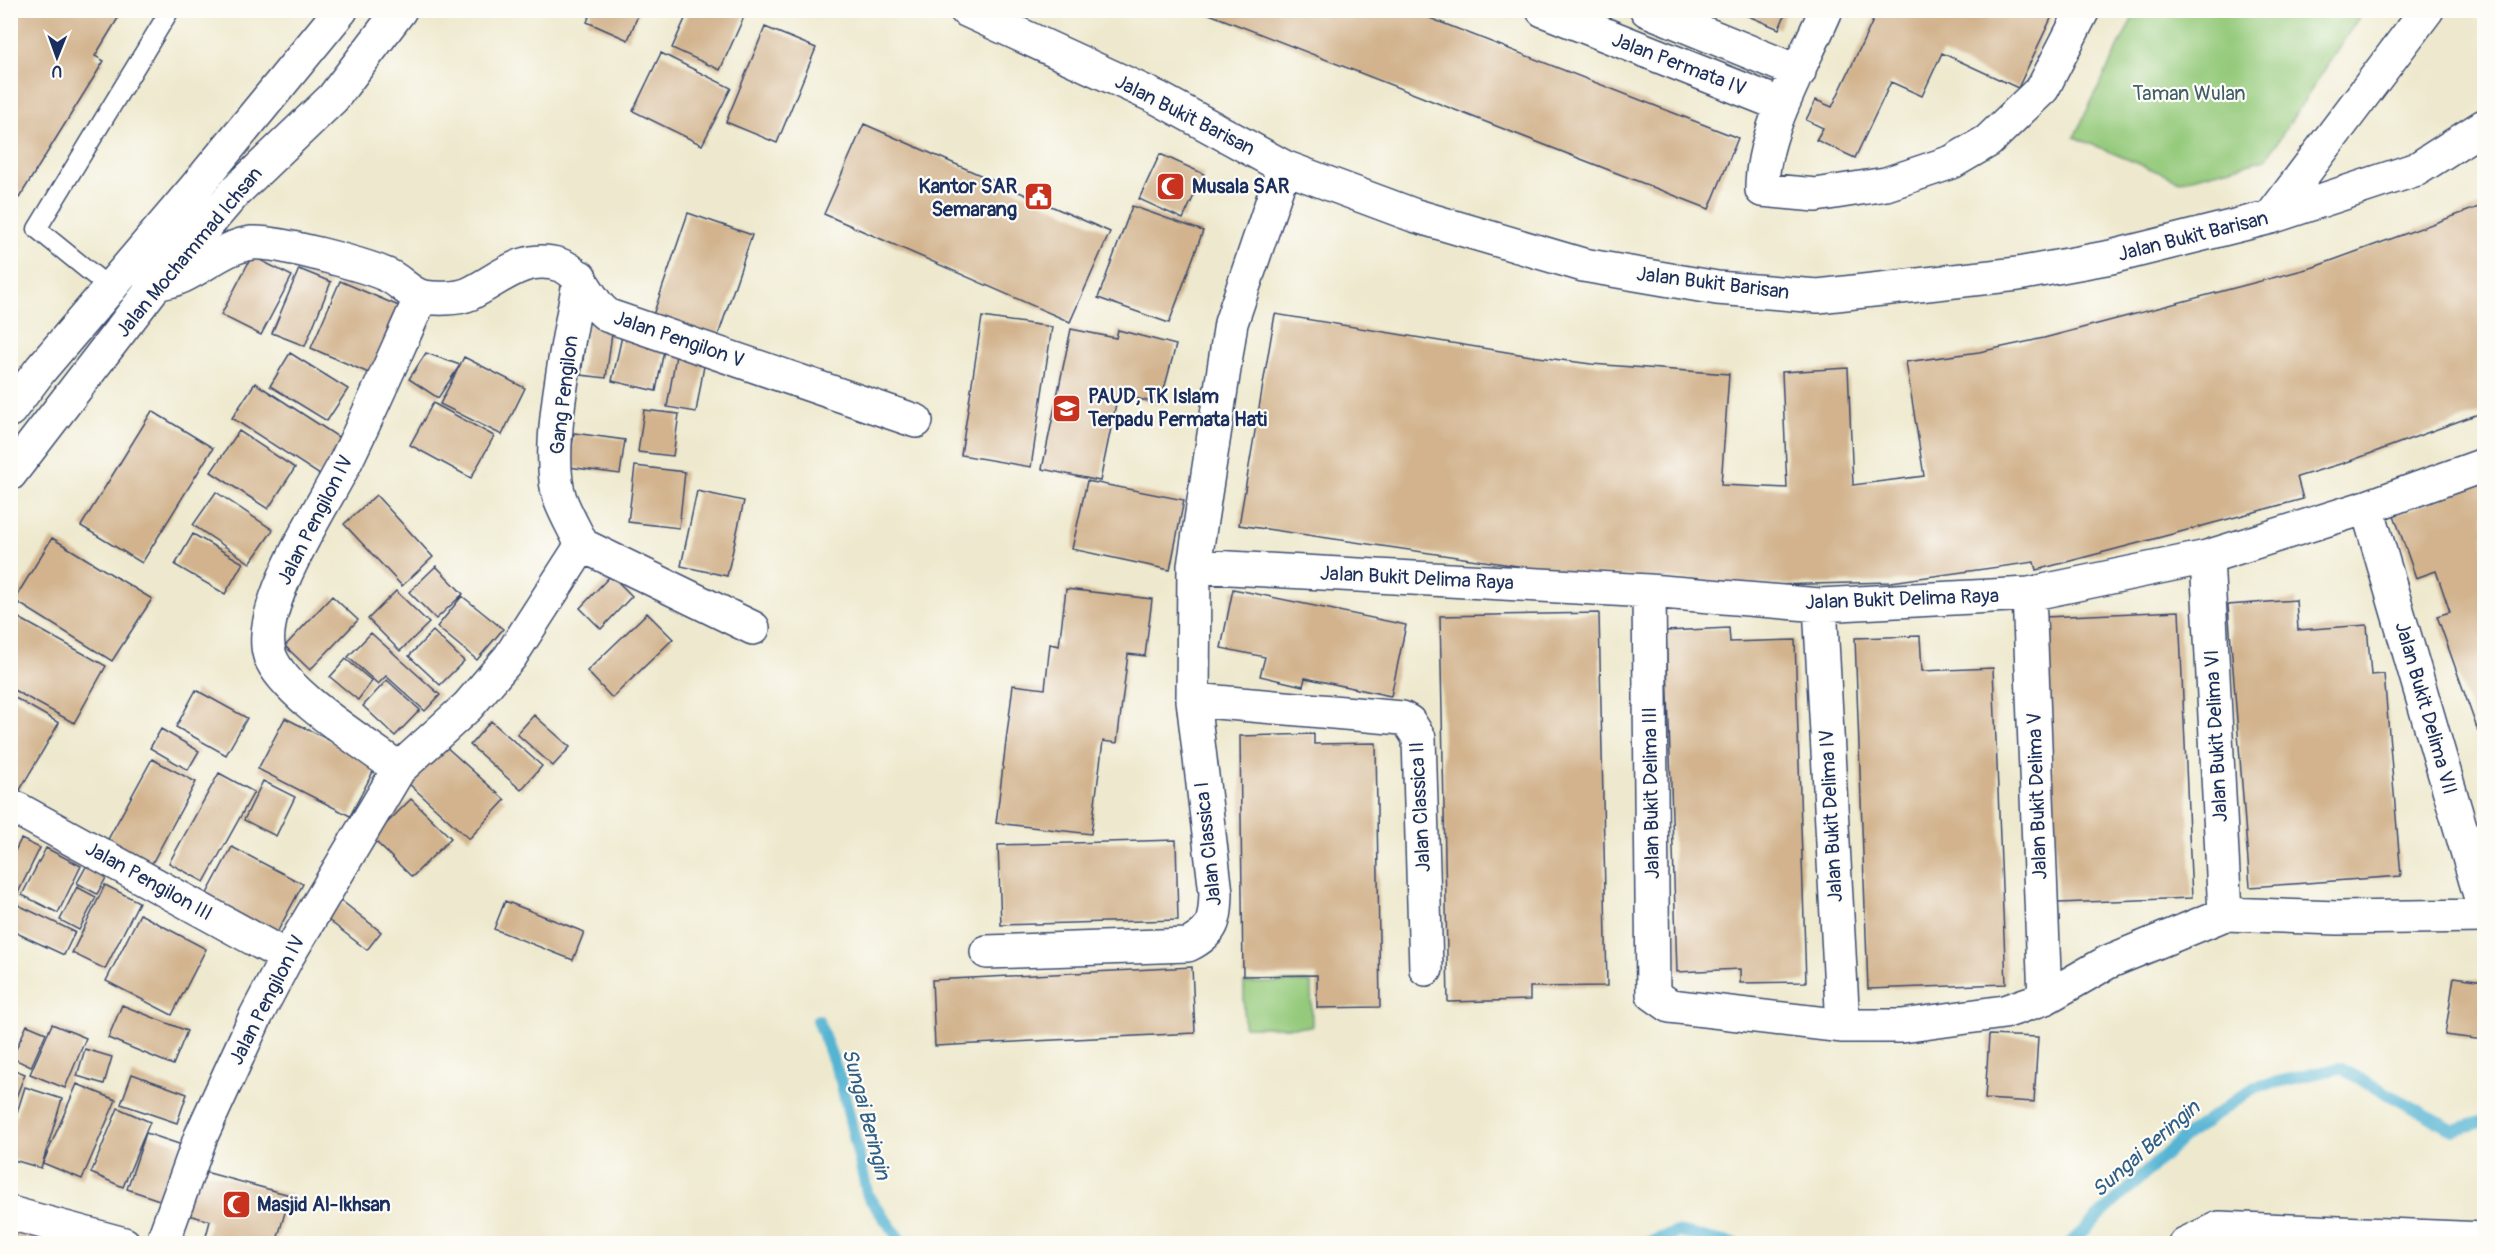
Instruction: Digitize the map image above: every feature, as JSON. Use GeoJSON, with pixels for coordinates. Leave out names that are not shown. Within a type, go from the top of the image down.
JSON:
{"type":"FeatureCollection","features":[{"type":"Feature","properties":{"kind":"street","name":"Jalan Mochammad Ichsan"},"geometry":{"type":"LineString","coordinates":[[10,410],[41,369],[341,10]]}},
{"type":"Feature","properties":{"kind":"street","name":"Jalan Mochammad Ichsan"},"geometry":{"type":"LineString","coordinates":[[10,474],[157,283],[236,191],[333,98],[400,10]]}},
{"type":"Feature","properties":{"kind":"street","name":"Jalan Permata IV"},"geometry":{"type":"LineString","coordinates":[[1543,10],[1782,105]]}},
{"type":"Feature","properties":{"kind":"street","name":"Jalan Permata IV"},"geometry":{"type":"LineString","coordinates":[[1647,10],[1799,72]]}},
{"type":"Feature","properties":{"kind":"street"},"geometry":{"type":"LineString","coordinates":[[1826,10],[1782,105],[1762,166],[1762,190],[1816,195],[1886,184],[1952,162],[1988,141],[2043,88],[2083,10]]}},
{"type":"Feature","properties":{"kind":"street"},"geometry":{"type":"LineString","coordinates":[[2271,217],[2427,10]]}},
{"type":"Feature","properties":{"kind":"street","name":"Jalan Bukit Barisan"},"geometry":{"type":"LineString","coordinates":[[975,12],[1158,98],[1284,167],[1413,215],[1583,265],[1717,288],[1818,296],[2018,274],[2111,257],[2271,217],[2417,169],[2484,126]]}},
{"type":"Feature","properties":{"kind":"street","name":"Jalan Classica I"},"geometry":{"type":"LineString","coordinates":[[987,952],[1188,945],[1204,938],[1215,920],[1216,893],[1192,700],[1194,566],[1231,322],[1284,167]]}},
{"type":"Feature","properties":{"kind":"street"},"geometry":{"type":"LineString","coordinates":[[131,262],[157,283],[174,281],[228,250],[252,243],[286,246],[389,275],[422,297],[467,295],[508,269],[532,263],[560,265],[580,277]]}},
{"type":"Feature","properties":{"kind":"street","name":"Jalan Pengilon V"},"geometry":{"type":"LineString","coordinates":[[580,277],[598,310],[609,316],[916,421]]}},
{"type":"Feature","properties":{"kind":"street","name":"Gang Pengilon"},"geometry":{"type":"LineString","coordinates":[[580,277],[556,425],[555,473],[559,498],[582,545]]}},
{"type":"Feature","properties":{"kind":"street","name":"Jalan Pengilon IV"},"geometry":{"type":"LineString","coordinates":[[399,769],[292,689],[270,656],[269,635],[275,604],[292,560],[345,463],[422,297]]}},
{"type":"Feature","properties":{"kind":"street","name":"Jalan Bukit Delima Raya"},"geometry":{"type":"LineString","coordinates":[[1194,566],[1649,591],[1820,605],[2029,594],[2207,557],[2367,507],[2484,465]]}},
{"type":"Feature","properties":{"kind":"street","name":"Jalan Bukit Delima VII"},"geometry":{"type":"LineString","coordinates":[[2367,507],[2484,909]]}},
{"type":"Feature","properties":{"kind":"street"},"geometry":{"type":"LineString","coordinates":[[582,545],[753,628]]}},
{"type":"Feature","properties":{"kind":"street","name":"Jalan Pengilon IV"},"geometry":{"type":"LineString","coordinates":[[162,1244],[201,1136],[255,1016],[287,957],[399,769],[468,706],[510,657],[582,545]]}},
{"type":"Feature","properties":{"kind":"street","name":"Jalan Bukit Delima VI"},"geometry":{"type":"LineString","coordinates":[[2207,557],[2225,914]]}},
{"type":"Feature","properties":{"kind":"street","name":"Jalan Bukit Delima III"},"geometry":{"type":"LineString","coordinates":[[1649,591],[1653,994],[1670,1006],[1686,1009],[1843,1026]]}},
{"type":"Feature","properties":{"kind":"street","name":"Jalan Bukit Delima V"},"geometry":{"type":"LineString","coordinates":[[2029,594],[2045,998]]}},
{"type":"Feature","properties":{"kind":"street","name":"Jalan Bukit Delima IV"},"geometry":{"type":"LineString","coordinates":[[1820,605],[1843,1026]]}},
{"type":"Feature","properties":{"kind":"street","name":"Jalan Classica II"},"geometry":{"type":"LineString","coordinates":[[1192,700],[1402,718],[1409,722],[1419,738],[1426,969]]}},
{"type":"Feature","properties":{"kind":"street","name":"Jalan Pengilon III"},"geometry":{"type":"LineString","coordinates":[[10,805],[287,957]]}},
{"type":"Feature","properties":{"kind":"street"},"geometry":{"type":"LineString","coordinates":[[1843,1026],[1902,1026],[2004,1012],[2045,998],[2108,962],[2225,914],[2338,918],[2484,916]]}},
{"type":"Feature","properties":{"kind":"street"},"geometry":{"type":"LineString","coordinates":[[10,1213],[124,1244]]}},
{"type":"Feature","properties":{"kind":"street"},"geometry":{"type":"LineString","coordinates":[[2185,1244],[2219,1228],[2484,1239]]}},
{"type":"Feature","properties":{"kind":"lane"},"geometry":{"type":"LineString","coordinates":[[137,310],[37,229],[170,10]]}},
{"type":"Feature","properties":{"kind":"green space","name":"Taman Wulan"},"geometry":{"type":"Polygon","coordinates":[[[2136,10],[2363,11],[2266,159],[2180,181],[2074,137],[2136,10]]]}},
{"type":"Feature","properties":{"kind":"green space"},"geometry":{"type":"Polygon","coordinates":[[[1311,982],[1312,1027],[1244,1027],[1244,983],[1311,982]]]}},
{"type":"Feature","properties":{"kind":"building"},"geometry":{"type":"Polygon","coordinates":[[[10,10],[123,10],[95,56],[104,61],[19,198],[10,193],[10,10]]]}},
{"type":"Feature","properties":{"kind":"building"},"geometry":{"type":"Polygon","coordinates":[[[592,10],[640,10],[628,40],[587,22],[592,10]]]}},
{"type":"Feature","properties":{"kind":"building"},"geometry":{"type":"Polygon","coordinates":[[[689,10],[747,10],[720,70],[672,48],[689,10]]]}},
{"type":"Feature","properties":{"kind":"building"},"geometry":{"type":"Polygon","coordinates":[[[1199,10],[1409,10],[1738,138],[1709,209],[1199,10]]]}},
{"type":"Feature","properties":{"kind":"building"},"geometry":{"type":"Polygon","coordinates":[[[1734,10],[1787,10],[1779,29],[1734,10]]]}},
{"type":"Feature","properties":{"kind":"building"},"geometry":{"type":"Polygon","coordinates":[[[1878,10],[2055,10],[2018,88],[1942,53],[1922,96],[1891,82],[1855,158],[1816,140],[1823,128],[1806,120],[1816,100],[1832,107],[1878,10]]]}},
{"type":"Feature","properties":{"kind":"building"},"geometry":{"type":"Polygon","coordinates":[[[765,27],[816,48],[777,143],[726,122],[765,27]]]}},
{"type":"Feature","properties":{"kind":"building"},"geometry":{"type":"Polygon","coordinates":[[[661,53],[731,88],[702,145],[633,111],[661,53]]]}},
{"type":"Feature","properties":{"kind":"building"},"geometry":{"type":"Polygon","coordinates":[[[864,124],[1110,232],[1070,322],[824,214],[864,124]]]}},
{"type":"Feature","properties":{"kind":"building","name":"Musala SAR"},"geometry":{"type":"Polygon","coordinates":[[[1160,154],[1204,174],[1183,219],[1139,199],[1160,154]]]}},
{"type":"Feature","properties":{"kind":"building"},"geometry":{"type":"Polygon","coordinates":[[[2484,205],[2484,412],[2350,461],[2297,477],[2303,499],[2036,570],[2034,562],[1891,582],[1771,585],[1551,571],[1239,525],[1275,314],[1591,364],[1729,374],[1721,485],[1787,488],[1782,372],[1848,368],[1853,485],[1924,476],[1906,362],[1979,352],[2044,338],[2314,267],[2484,205]]]}},
{"type":"Feature","properties":{"kind":"building"},"geometry":{"type":"Polygon","coordinates":[[[1132,206],[1203,231],[1169,323],[1098,298],[1132,206]]]}},
{"type":"Feature","properties":{"kind":"building"},"geometry":{"type":"Polygon","coordinates":[[[688,213],[752,235],[717,339],[652,318],[688,213]]]}},
{"type":"Feature","properties":{"kind":"building"},"geometry":{"type":"Polygon","coordinates":[[[252,256],[292,276],[261,335],[221,315],[252,256]]]}},
{"type":"Feature","properties":{"kind":"building"},"geometry":{"type":"Polygon","coordinates":[[[299,269],[331,282],[305,346],[272,333],[299,269]]]}},
{"type":"Feature","properties":{"kind":"building"},"geometry":{"type":"Polygon","coordinates":[[[340,281],[401,307],[371,374],[311,348],[340,281]]]}},
{"type":"Feature","properties":{"kind":"building"},"geometry":{"type":"Polygon","coordinates":[[[982,317],[1052,327],[1031,467],[961,455],[982,317]]]}},
{"type":"Feature","properties":{"kind":"building"},"geometry":{"type":"Polygon","coordinates":[[[588,323],[613,326],[606,378],[581,375],[588,323]]]}},
{"type":"Feature","properties":{"kind":"building"},"geometry":{"type":"Polygon","coordinates":[[[1071,329],[1116,338],[1118,330],[1176,345],[1160,404],[1118,394],[1100,481],[1042,469],[1071,329]]]}},
{"type":"Feature","properties":{"kind":"building"},"geometry":{"type":"Polygon","coordinates":[[[622,336],[665,345],[656,391],[612,381],[622,336]]]}},
{"type":"Feature","properties":{"kind":"building"},"geometry":{"type":"Polygon","coordinates":[[[290,353],[348,389],[327,421],[270,386],[290,353]]]}},
{"type":"Feature","properties":{"kind":"building"},"geometry":{"type":"Polygon","coordinates":[[[426,353],[460,365],[438,398],[409,379],[426,353]]]}},
{"type":"Feature","properties":{"kind":"building"},"geometry":{"type":"Polygon","coordinates":[[[676,355],[705,360],[696,412],[667,407],[676,355]]]}},
{"type":"Feature","properties":{"kind":"building"},"geometry":{"type":"Polygon","coordinates":[[[464,357],[525,388],[502,435],[440,404],[464,357]]]}},
{"type":"Feature","properties":{"kind":"building"},"geometry":{"type":"Polygon","coordinates":[[[255,383],[346,442],[323,477],[232,418],[255,383]]]}},
{"type":"Feature","properties":{"kind":"building"},"geometry":{"type":"Polygon","coordinates":[[[433,403],[494,436],[471,478],[410,445],[433,403]]]}},
{"type":"Feature","properties":{"kind":"building"},"geometry":{"type":"Polygon","coordinates":[[[644,410],[679,414],[673,456],[638,452],[644,410]]]}},
{"type":"Feature","properties":{"kind":"building"},"geometry":{"type":"Polygon","coordinates":[[[152,411],[213,448],[142,563],[81,526],[152,411]]]}},
{"type":"Feature","properties":{"kind":"building"},"geometry":{"type":"Polygon","coordinates":[[[239,431],[295,468],[268,509],[211,472],[239,431]]]}},
{"type":"Feature","properties":{"kind":"building"},"geometry":{"type":"Polygon","coordinates":[[[574,433],[625,440],[620,474],[569,467],[574,433]]]}},
{"type":"Feature","properties":{"kind":"building"},"geometry":{"type":"Polygon","coordinates":[[[635,466],[685,472],[679,528],[628,522],[635,466]]]}},
{"type":"Feature","properties":{"kind":"building"},"geometry":{"type":"Polygon","coordinates":[[[1087,481],[1184,500],[1170,570],[1072,549],[1087,481]]]}},
{"type":"Feature","properties":{"kind":"building"},"geometry":{"type":"Polygon","coordinates":[[[2484,483],[2484,748],[2437,616],[2450,612],[2436,571],[2416,578],[2394,515],[2484,483]]]}},
{"type":"Feature","properties":{"kind":"building"},"geometry":{"type":"Polygon","coordinates":[[[697,491],[744,501],[727,576],[681,566],[697,491]]]}},
{"type":"Feature","properties":{"kind":"building"},"geometry":{"type":"Polygon","coordinates":[[[216,492],[273,530],[250,563],[193,525],[216,492]]]}},
{"type":"Feature","properties":{"kind":"building"},"geometry":{"type":"Polygon","coordinates":[[[376,495],[433,557],[402,586],[344,524],[376,495]]]}},
{"type":"Feature","properties":{"kind":"building"},"geometry":{"type":"Polygon","coordinates":[[[193,534],[243,563],[225,594],[175,565],[193,534]]]}},
{"type":"Feature","properties":{"kind":"building"},"geometry":{"type":"Polygon","coordinates":[[[52,538],[152,599],[112,661],[14,600],[52,538]]]}},
{"type":"Feature","properties":{"kind":"building"},"geometry":{"type":"Polygon","coordinates":[[[436,566],[463,594],[436,619],[409,592],[436,566]]]}},
{"type":"Feature","properties":{"kind":"building"},"geometry":{"type":"Polygon","coordinates":[[[611,575],[632,596],[601,629],[580,608],[611,575]]]}},
{"type":"Feature","properties":{"kind":"building"},"geometry":{"type":"Polygon","coordinates":[[[1066,589],[1152,599],[1145,656],[1128,654],[1117,743],[1103,741],[1091,834],[996,823],[1013,685],[1045,689],[1050,644],[1059,646],[1066,589]]]}},
{"type":"Feature","properties":{"kind":"building"},"geometry":{"type":"Polygon","coordinates":[[[1233,589],[1406,625],[1391,696],[1305,678],[1303,686],[1260,676],[1265,657],[1221,648],[1233,589]]]}},
{"type":"Feature","properties":{"kind":"building"},"geometry":{"type":"Polygon","coordinates":[[[396,591],[429,623],[400,651],[368,619],[396,591]]]}},
{"type":"Feature","properties":{"kind":"building"},"geometry":{"type":"Polygon","coordinates":[[[332,596],[358,620],[310,670],[285,646],[332,596]]]}},
{"type":"Feature","properties":{"kind":"building"},"geometry":{"type":"Polygon","coordinates":[[[462,596],[503,629],[477,660],[437,627],[462,596]]]}},
{"type":"Feature","properties":{"kind":"building"},"geometry":{"type":"Polygon","coordinates":[[[2296,600],[2298,630],[2367,625],[2371,675],[2384,674],[2401,876],[2250,887],[2228,605],[2296,600]]]}},
{"type":"Feature","properties":{"kind":"building"},"geometry":{"type":"Polygon","coordinates":[[[2179,611],[2192,898],[2058,903],[2045,617],[2179,611]]]}},
{"type":"Feature","properties":{"kind":"building"},"geometry":{"type":"Polygon","coordinates":[[[10,613],[106,666],[74,723],[10,688],[10,613]]]}},
{"type":"Feature","properties":{"kind":"building"},"geometry":{"type":"Polygon","coordinates":[[[647,613],[673,639],[612,698],[587,671],[647,613]]]}},
{"type":"Feature","properties":{"kind":"building"},"geometry":{"type":"Polygon","coordinates":[[[1599,613],[1607,986],[1530,987],[1530,1000],[1448,1002],[1440,616],[1599,613]]]}},
{"type":"Feature","properties":{"kind":"building"},"geometry":{"type":"Polygon","coordinates":[[[1729,628],[1730,642],[1795,640],[1806,982],[1740,983],[1740,969],[1677,972],[1666,631],[1729,628]]]}},
{"type":"Feature","properties":{"kind":"building"},"geometry":{"type":"Polygon","coordinates":[[[433,631],[464,661],[440,685],[409,656],[433,631]]]}},
{"type":"Feature","properties":{"kind":"building"},"geometry":{"type":"Polygon","coordinates":[[[371,633],[440,695],[425,711],[386,676],[378,684],[348,657],[371,633]]]}},
{"type":"Feature","properties":{"kind":"building"},"geometry":{"type":"Polygon","coordinates":[[[1920,636],[1922,671],[1993,668],[2006,984],[1868,989],[1855,638],[1920,636]]]}},
{"type":"Feature","properties":{"kind":"building"},"geometry":{"type":"Polygon","coordinates":[[[346,659],[372,681],[358,700],[330,677],[346,659]]]}},
{"type":"Feature","properties":{"kind":"building"},"geometry":{"type":"Polygon","coordinates":[[[387,680],[420,710],[395,736],[363,706],[387,680]]]}},
{"type":"Feature","properties":{"kind":"building"},"geometry":{"type":"Polygon","coordinates":[[[196,690],[247,718],[226,755],[176,727],[196,690]]]}},
{"type":"Feature","properties":{"kind":"building"},"geometry":{"type":"Polygon","coordinates":[[[10,695],[59,723],[13,802],[10,801],[10,695]]]}},
{"type":"Feature","properties":{"kind":"building"},"geometry":{"type":"Polygon","coordinates":[[[534,715],[570,747],[553,766],[517,734],[534,715]]]}},
{"type":"Feature","properties":{"kind":"building"},"geometry":{"type":"Polygon","coordinates":[[[285,718],[377,764],[350,816],[258,769],[285,718]]]}},
{"type":"Feature","properties":{"kind":"building"},"geometry":{"type":"Polygon","coordinates":[[[491,721],[542,766],[521,790],[470,745],[491,721]]]}},
{"type":"Feature","properties":{"kind":"building"},"geometry":{"type":"Polygon","coordinates":[[[161,729],[199,751],[188,770],[150,748],[161,729]]]}},
{"type":"Feature","properties":{"kind":"building"},"geometry":{"type":"Polygon","coordinates":[[[1314,734],[1314,744],[1376,743],[1380,1007],[1317,1008],[1317,975],[1243,976],[1240,736],[1314,734]]]}},
{"type":"Feature","properties":{"kind":"building"},"geometry":{"type":"Polygon","coordinates":[[[443,744],[505,800],[469,839],[408,783],[443,744]]]}},
{"type":"Feature","properties":{"kind":"building"},"geometry":{"type":"Polygon","coordinates":[[[152,759],[196,782],[150,867],[106,843],[152,759]]]}},
{"type":"Feature","properties":{"kind":"building"},"geometry":{"type":"Polygon","coordinates":[[[219,773],[254,792],[204,882],[169,863],[219,773]]]}},
{"type":"Feature","properties":{"kind":"building"},"geometry":{"type":"Polygon","coordinates":[[[263,781],[295,797],[276,836],[244,820],[263,781]]]}},
{"type":"Feature","properties":{"kind":"building"},"geometry":{"type":"Polygon","coordinates":[[[411,799],[451,838],[412,877],[372,838],[411,799]]]}},
{"type":"Feature","properties":{"kind":"building"},"geometry":{"type":"Polygon","coordinates":[[[21,839],[40,848],[10,909],[10,861],[21,839]]]}},
{"type":"Feature","properties":{"kind":"building"},"geometry":{"type":"Polygon","coordinates":[[[1176,840],[1178,920],[1001,925],[998,845],[1176,840]]]}},
{"type":"Feature","properties":{"kind":"building"},"geometry":{"type":"Polygon","coordinates":[[[232,847],[303,884],[273,940],[202,903],[232,847]]]}},
{"type":"Feature","properties":{"kind":"building"},"geometry":{"type":"Polygon","coordinates":[[[46,848],[81,866],[58,913],[22,895],[46,848]]]}},
{"type":"Feature","properties":{"kind":"building"},"geometry":{"type":"Polygon","coordinates":[[[87,865],[107,876],[97,894],[77,883],[87,865]]]}},
{"type":"Feature","properties":{"kind":"building"},"geometry":{"type":"Polygon","coordinates":[[[105,885],[139,902],[105,969],[72,953],[105,885]]]}},
{"type":"Feature","properties":{"kind":"building"},"geometry":{"type":"Polygon","coordinates":[[[77,887],[96,897],[79,930],[60,920],[77,887]]]}},
{"type":"Feature","properties":{"kind":"building"},"geometry":{"type":"Polygon","coordinates":[[[338,898],[381,932],[367,950],[323,916],[338,898]]]}},
{"type":"Feature","properties":{"kind":"building"},"geometry":{"type":"Polygon","coordinates":[[[505,901],[584,932],[573,960],[494,929],[505,901]]]}},
{"type":"Feature","properties":{"kind":"building"},"geometry":{"type":"Polygon","coordinates":[[[16,904],[75,932],[64,955],[10,930],[10,916],[16,904]]]}},
{"type":"Feature","properties":{"kind":"building"},"geometry":{"type":"Polygon","coordinates":[[[140,914],[206,949],[172,1015],[106,981],[140,914]]]}},
{"type":"Feature","properties":{"kind":"building"},"geometry":{"type":"Polygon","coordinates":[[[1192,967],[1195,1033],[935,1046],[932,980],[1192,967]]]}},
{"type":"Feature","properties":{"kind":"building"},"geometry":{"type":"Polygon","coordinates":[[[2454,977],[2484,981],[2484,1040],[2445,1035],[2454,977]]]}},
{"type":"Feature","properties":{"kind":"building"},"geometry":{"type":"Polygon","coordinates":[[[122,1005],[187,1031],[173,1065],[108,1038],[122,1005]]]}},
{"type":"Feature","properties":{"kind":"building"},"geometry":{"type":"Polygon","coordinates":[[[52,1024],[86,1038],[65,1088],[30,1074],[52,1024]]]}},
{"type":"Feature","properties":{"kind":"building"},"geometry":{"type":"Polygon","coordinates":[[[27,1025],[46,1033],[31,1067],[12,1058],[27,1025]]]}},
{"type":"Feature","properties":{"kind":"building"},"geometry":{"type":"Polygon","coordinates":[[[1989,1035],[2038,1037],[2034,1102],[1985,1099],[1989,1035]]]}},
{"type":"Feature","properties":{"kind":"building"},"geometry":{"type":"Polygon","coordinates":[[[85,1049],[112,1057],[104,1084],[77,1076],[85,1049]]]}},
{"type":"Feature","properties":{"kind":"building"},"geometry":{"type":"Polygon","coordinates":[[[10,1068],[25,1074],[11,1110],[10,1110],[10,1068]]]}},
{"type":"Feature","properties":{"kind":"building"},"geometry":{"type":"Polygon","coordinates":[[[132,1074],[187,1094],[177,1123],[121,1104],[132,1074]]]}},
{"type":"Feature","properties":{"kind":"building"},"geometry":{"type":"Polygon","coordinates":[[[77,1084],[116,1100],[82,1179],[43,1163],[77,1084]]]}},
{"type":"Feature","properties":{"kind":"building"},"geometry":{"type":"Polygon","coordinates":[[[25,1087],[62,1099],[41,1168],[10,1159],[10,1135],[25,1087]]]}},
{"type":"Feature","properties":{"kind":"building"},"geometry":{"type":"Polygon","coordinates":[[[118,1108],[150,1122],[123,1187],[91,1173],[118,1108]]]}},
{"type":"Feature","properties":{"kind":"building"},"geometry":{"type":"Polygon","coordinates":[[[146,1133],[188,1147],[168,1203],[127,1189],[146,1133]]]}},
{"type":"Feature","properties":{"kind":"building","name":"Masjid Al-Ikhsan"},"geometry":{"type":"Polygon","coordinates":[[[194,1169],[290,1195],[276,1244],[204,1244],[210,1221],[182,1213],[194,1169]]]}},
{"type":"Feature","properties":{"kind":"building"},"geometry":{"type":"Polygon","coordinates":[[[10,1230],[58,1243],[58,1244],[10,1244],[10,1230]]]}},
{"type":"Feature","properties":{"kind":"waterway","name":"Sungai Beringin"},"geometry":{"type":"LineString","coordinates":[[818,1020],[841,1081],[868,1196],[903,1244]]}},
{"type":"Feature","properties":{"kind":"waterway","name":"Sungai Beringin"},"geometry":{"type":"LineString","coordinates":[[2069,1244],[2184,1137],[2255,1087],[2340,1068],[2454,1130],[2484,1121]]}},
{"type":"Feature","properties":{"kind":"waterway","name":"Sungai Beringin"},"geometry":{"type":"LineString","coordinates":[[1645,1244],[1678,1232],[1735,1244]]}},
{"type":"Feature","properties":{"kind":"place","name":"Musala SAR"},"geometry":{"type":"Point","coordinates":[1171,186]}},
{"type":"Feature","properties":{"kind":"place","name":"Kantor SAR Semarang"},"geometry":{"type":"Point","coordinates":[1038,197]}},
{"type":"Feature","properties":{"kind":"place","name":"PAUD, TK Islam Terpadu Permata Hati"},"geometry":{"type":"Point","coordinates":[1067,408]}},
{"type":"Feature","properties":{"kind":"place","name":"Masjid Al-Ikhsan"},"geometry":{"type":"Point","coordinates":[236,1204]}}]}
